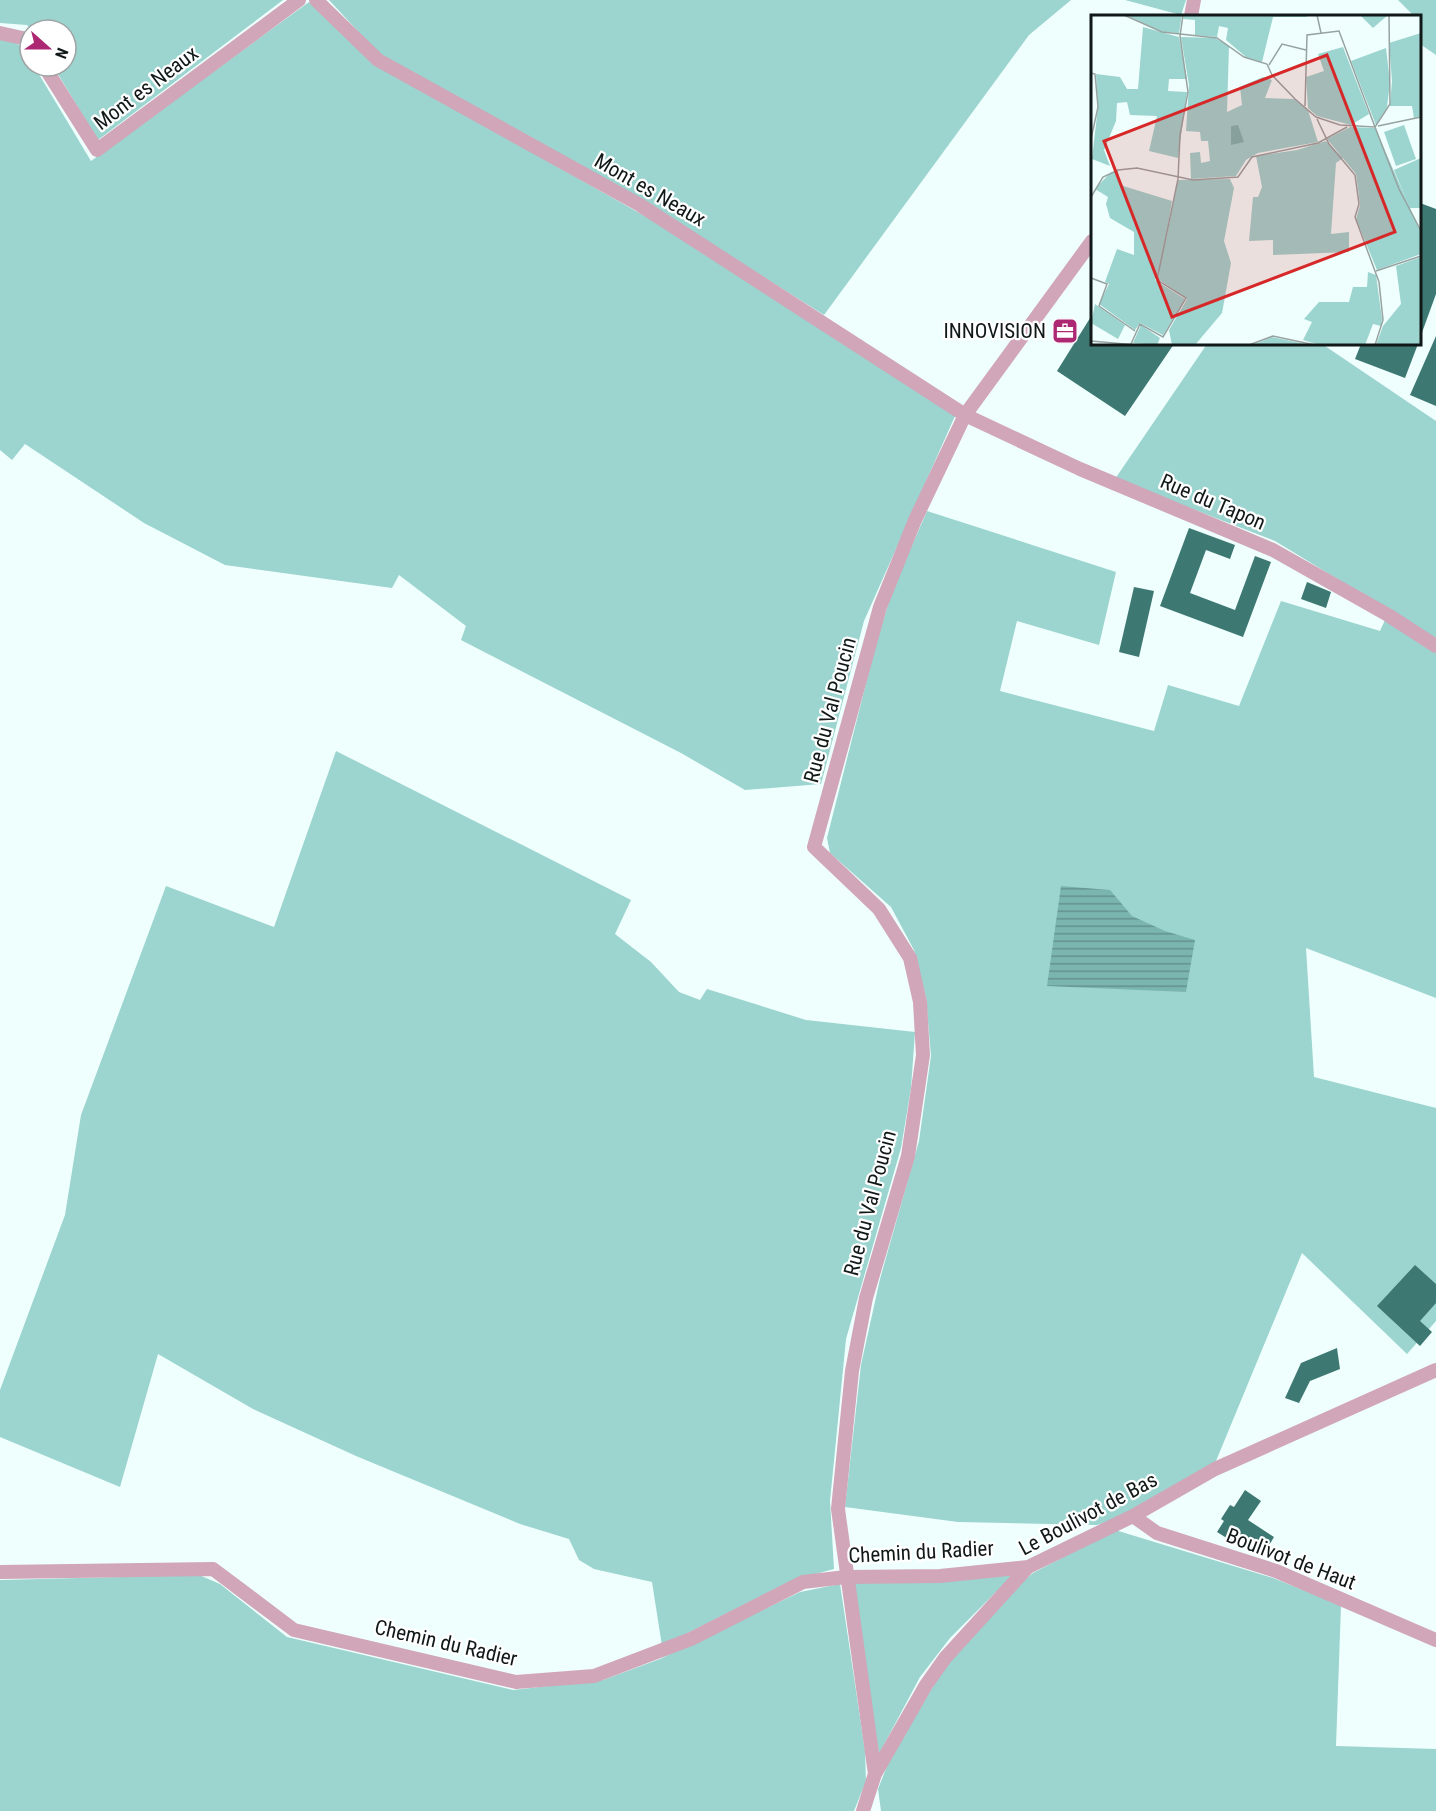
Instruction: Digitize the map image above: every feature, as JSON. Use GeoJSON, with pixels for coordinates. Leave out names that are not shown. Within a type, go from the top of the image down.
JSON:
{"type":"FeatureCollection","features":[{"type":"Feature","properties":{"kind":"street","name":"Mont es Neaux"},"geometry":{"type":"LineString","coordinates":[[52,78],[97,150],[299,0]]}},
{"type":"Feature","properties":{"kind":"street","name":"Mont es Neaux"},"geometry":{"type":"LineString","coordinates":[[316,0],[378,60],[640,205],[965,416]]}},
{"type":"Feature","properties":{"kind":"street"},"geometry":{"type":"LineString","coordinates":[[1191,15],[1194,0]]}},
{"type":"Feature","properties":{"kind":"street"},"geometry":{"type":"LineString","coordinates":[[0,33],[18,37]]}},
{"type":"Feature","properties":{"kind":"street"},"geometry":{"type":"LineString","coordinates":[[965,416],[1091,242]]}},
{"type":"Feature","properties":{"kind":"street","name":"Rue du Tapon"},"geometry":{"type":"LineString","coordinates":[[965,416],[1080,469],[1273,550],[1388,615],[1436,646]]}},
{"type":"Feature","properties":{"kind":"street","name":"Rue du Val Poucin"},"geometry":{"type":"LineString","coordinates":[[875,1774],[838,1509],[852,1371],[866,1298],[908,1156],[922,1044],[920,1002],[910,958],[879,909],[814,847],[880,607],[915,520],[965,416]]}},
{"type":"Feature","properties":{"kind":"street","name":"Le Boulivot de Bas"},"geometry":{"type":"LineString","coordinates":[[862,1811],[875,1774],[907,1717],[945,1658],[1028,1567],[1133,1516],[1215,1469],[1436,1370]]}},
{"type":"Feature","properties":{"kind":"street","name":"Boulivot de Haut"},"geometry":{"type":"LineString","coordinates":[[1133,1516],[1156,1533],[1276,1571],[1436,1640]]}},
{"type":"Feature","properties":{"kind":"street","name":"Chemin du Radier"},"geometry":{"type":"LineString","coordinates":[[0,1572],[213,1569],[294,1630],[516,1682],[594,1676],[691,1639],[803,1582],[846,1577],[940,1576],[1028,1567]]}},
{"type":"Feature","properties":{"kind":"shaded area"},"geometry":{"type":"Polygon","coordinates":[[[0,0],[283,0],[98,140],[60,78],[78,78],[78,18],[18,18],[18,24],[0,23],[0,0]]]}},
{"type":"Feature","properties":{"kind":"shaded area"},"geometry":{"type":"Polygon","coordinates":[[[329,0],[1071,0],[1029,35],[824,315],[628,192],[380,55],[329,0]]]}},
{"type":"Feature","properties":{"kind":"shaded area"},"geometry":{"type":"Polygon","coordinates":[[[1125,0],[1186,0],[1181,15],[1125,0]]]}},
{"type":"Feature","properties":{"kind":"shaded area"},"geometry":{"type":"Polygon","coordinates":[[[1398,0],[1436,0],[1436,55],[1421,45],[1421,15],[1413,15],[1398,0]]]}},
{"type":"Feature","properties":{"kind":"shaded area"},"geometry":{"type":"Polygon","coordinates":[[[309,2],[374,63],[680,236],[955,416],[864,621],[821,784],[745,790],[681,753],[461,640],[466,626],[399,575],[392,588],[225,565],[144,523],[25,444],[12,460],[0,450],[0,40],[18,44],[18,78],[41,78],[91,161],[309,2]]]}},
{"type":"Feature","properties":{"kind":"shaded area"},"geometry":{"type":"Polygon","coordinates":[[[1206,345],[1323,345],[1436,421],[1436,639],[1275,541],[1115,479],[1206,345]]]}},
{"type":"Feature","properties":{"kind":"shaded area"},"geometry":{"type":"Polygon","coordinates":[[[927,511],[1116,572],[1099,645],[1017,621],[1000,691],[1154,731],[1168,685],[1239,706],[1281,601],[1380,631],[1385,620],[1436,653],[1436,998],[1306,948],[1314,1077],[1436,1108],[1436,1321],[1407,1354],[1302,1253],[1216,1461],[1114,1520],[1097,1525],[958,1522],[845,1507],[861,1365],[880,1279],[919,1141],[931,1056],[926,997],[914,950],[891,907],[830,853],[827,838],[877,640],[893,589],[927,511]]]}},
{"type":"Feature","properties":{"kind":"shaded area"},"geometry":{"type":"Polygon","coordinates":[[[336,751],[631,900],[615,934],[651,962],[679,992],[700,1000],[707,989],[806,1020],[915,1032],[911,1088],[901,1148],[846,1339],[830,1501],[834,1569],[793,1580],[662,1646],[652,1582],[594,1569],[579,1560],[569,1539],[520,1524],[356,1456],[253,1409],[158,1354],[120,1487],[0,1437],[0,1390],[65,1215],[81,1115],[166,886],[274,927],[336,751]]]}},
{"type":"Feature","properties":{"kind":"shaded area"},"geometry":{"type":"Polygon","coordinates":[[[1061,886],[1110,890],[1132,916],[1165,931],[1195,940],[1186,992],[1047,986],[1061,886]]]}},
{"type":"Feature","properties":{"kind":"shaded area"},"geometry":{"type":"Polygon","coordinates":[[[1115,1530],[1273,1578],[1341,1605],[1336,1746],[1436,1749],[1436,1811],[881,1811],[878,1789],[889,1761],[944,1668],[1002,1600],[1033,1573],[1115,1530]]]}},
{"type":"Feature","properties":{"kind":"shaded area"},"geometry":{"type":"Polygon","coordinates":[[[1016,1572],[950,1638],[920,1677],[879,1754],[852,1581],[1016,1572]]]}},
{"type":"Feature","properties":{"kind":"shaded area"},"geometry":{"type":"Polygon","coordinates":[[[199,1575],[220,1584],[287,1637],[513,1690],[603,1680],[660,1659],[800,1592],[840,1584],[865,1751],[866,1781],[854,1811],[0,1811],[0,1580],[199,1575]]]}},
{"type":"Feature","properties":{"kind":"building"},"geometry":{"type":"Polygon","coordinates":[[[1421,203],[1436,209],[1436,294],[1421,335],[1421,203]]]}},
{"type":"Feature","properties":{"kind":"building"},"geometry":{"type":"Polygon","coordinates":[[[1091,317],[1091,345],[1173,345],[1125,416],[1057,371],[1091,317]]]}},
{"type":"Feature","properties":{"kind":"building"},"geometry":{"type":"Polygon","coordinates":[[[1436,336],[1436,406],[1410,395],[1436,336]]]}},
{"type":"Feature","properties":{"kind":"building"},"geometry":{"type":"Polygon","coordinates":[[[1361,345],[1418,345],[1405,378],[1355,359],[1361,345]]]}},
{"type":"Feature","properties":{"kind":"building"},"geometry":{"type":"Polygon","coordinates":[[[1189,528],[1235,545],[1230,559],[1206,550],[1190,593],[1235,610],[1255,556],[1271,562],[1243,637],[1160,606],[1189,528]]]}},
{"type":"Feature","properties":{"kind":"building"},"geometry":{"type":"Polygon","coordinates":[[[1307,582],[1331,592],[1326,608],[1301,599],[1307,582]]]}},
{"type":"Feature","properties":{"kind":"building"},"geometry":{"type":"Polygon","coordinates":[[[1134,587],[1154,591],[1139,657],[1119,652],[1134,587]]]}},
{"type":"Feature","properties":{"kind":"building"},"geometry":{"type":"Polygon","coordinates":[[[1415,1265],[1436,1284],[1436,1303],[1420,1321],[1432,1332],[1420,1346],[1377,1306],[1415,1265]]]}},
{"type":"Feature","properties":{"kind":"building"},"geometry":{"type":"Polygon","coordinates":[[[1337,1348],[1340,1369],[1310,1381],[1299,1403],[1285,1398],[1301,1363],[1337,1348]]]}},
{"type":"Feature","properties":{"kind":"building"},"geometry":{"type":"Polygon","coordinates":[[[1245,1490],[1261,1501],[1248,1520],[1274,1537],[1265,1552],[1238,1534],[1233,1542],[1217,1532],[1224,1521],[1221,1519],[1230,1505],[1234,1507],[1245,1490]]]}},
{"type":"Feature","properties":{"kind":"place","name":"INNOVISION"},"geometry":{"type":"Point","coordinates":[1065,331]}}]}
